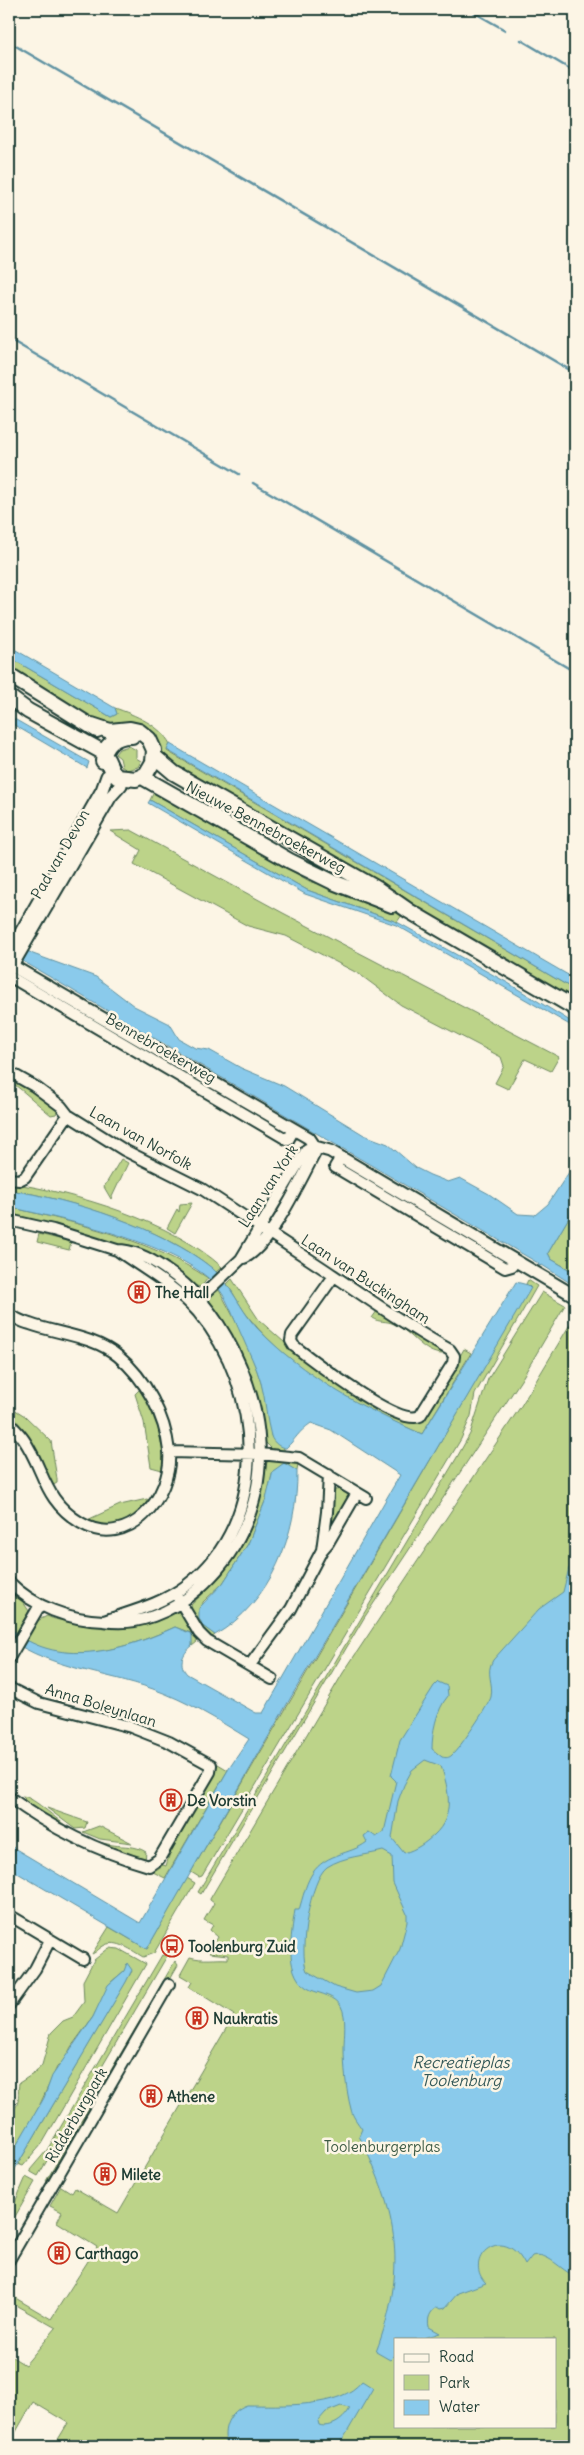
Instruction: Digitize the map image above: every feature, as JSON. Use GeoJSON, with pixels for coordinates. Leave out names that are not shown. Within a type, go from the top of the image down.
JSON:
{"type":"FeatureCollection","features":[{"type":"Feature","properties":{"kind":"main road"},"geometry":{"type":"LineString","coordinates":[[9,675],[92,725],[116,735]]}},
{"type":"Feature","properties":{"kind":"main road"},"geometry":{"type":"LineString","coordinates":[[9,697],[108,759],[114,774],[124,783]]}},
{"type":"Feature","properties":{"kind":"main road"},"geometry":{"type":"LineString","coordinates":[[130,729],[146,735],[153,745],[153,759],[141,781],[124,783],[107,776],[103,756],[116,735],[130,729]]}},
{"type":"Feature","properties":{"kind":"main road","name":"Nieuwe Bennebroekerweg"},"geometry":{"type":"LineString","coordinates":[[153,759],[174,774],[368,883],[409,911],[575,1008]]}},
{"type":"Feature","properties":{"kind":"main road","name":"Nieuwe Bennebroekerweg"},"geometry":{"type":"LineString","coordinates":[[141,781],[164,790],[324,878],[409,911]]}},
{"type":"Feature","properties":{"kind":"street","name":"Pad van Devon"},"geometry":{"type":"LineString","coordinates":[[11,964],[102,790],[107,776]]}},
{"type":"Feature","properties":{"kind":"street","name":"Pad van Devon"},"geometry":{"type":"LineString","coordinates":[[22,940],[111,796],[124,783]]}},
{"type":"Feature","properties":{"kind":"street","name":"Bennebroekerweg"},"geometry":{"type":"LineString","coordinates":[[11,964],[298,1134],[312,1150]]}},
{"type":"Feature","properties":{"kind":"street","name":"Laan van Norfolk"},"geometry":{"type":"LineString","coordinates":[[9,1072],[47,1096],[68,1115],[124,1150],[202,1189],[265,1231]]}},
{"type":"Feature","properties":{"kind":"street"},"geometry":{"type":"LineString","coordinates":[[9,1179],[19,1180],[25,1177],[68,1115]]}},
{"type":"Feature","properties":{"kind":"street"},"geometry":{"type":"LineString","coordinates":[[312,1150],[336,1156],[575,1296]]}},
{"type":"Feature","properties":{"kind":"street","name":"Laan van York"},"geometry":{"type":"LineString","coordinates":[[192,1306],[241,1258],[252,1238],[265,1231],[312,1150]]}},
{"type":"Feature","properties":{"kind":"street"},"geometry":{"type":"LineString","coordinates":[[9,1220],[53,1230],[117,1250],[161,1278],[192,1306],[213,1333],[230,1363],[244,1406],[249,1472],[238,1518],[226,1541],[208,1567],[175,1593],[136,1612],[104,1622]]}},
{"type":"Feature","properties":{"kind":"street","name":"Laan van Buckingham"},"geometry":{"type":"LineString","coordinates":[[265,1231],[334,1276],[415,1331],[450,1350],[454,1356],[453,1363],[423,1412],[416,1418],[411,1418],[358,1393],[294,1346],[291,1341],[292,1335],[334,1276]]}},
{"type":"Feature","properties":{"kind":"street"},"geometry":{"type":"LineString","coordinates":[[9,1582],[40,1604],[66,1617],[118,1624],[136,1621],[182,1603],[215,1573],[242,1532],[256,1493],[260,1454],[255,1416],[243,1371],[218,1323],[190,1287],[159,1264],[128,1250],[117,1250]]}},
{"type":"Feature","properties":{"kind":"street"},"geometry":{"type":"LineString","coordinates":[[9,1315],[31,1325],[94,1343],[118,1356],[143,1385],[160,1412],[164,1424],[169,1452],[167,1472],[162,1489],[148,1512],[126,1528],[103,1531],[92,1528],[69,1515],[51,1495],[24,1440],[9,1423]]}},
{"type":"Feature","properties":{"kind":"street"},"geometry":{"type":"LineString","coordinates":[[169,1452],[249,1453],[298,1458],[362,1495],[322,1550],[291,1609],[250,1665]]}},
{"type":"Feature","properties":{"kind":"street"},"geometry":{"type":"LineString","coordinates":[[322,1550],[329,1475]]}},
{"type":"Feature","properties":{"kind":"street"},"geometry":{"type":"LineString","coordinates":[[175,1593],[199,1633],[207,1641],[272,1679]]}},
{"type":"Feature","properties":{"kind":"street"},"geometry":{"type":"LineString","coordinates":[[11,1655],[40,1604]]}},
{"type":"Feature","properties":{"kind":"street","name":"Anna Boleynlaan"},"geometry":{"type":"LineString","coordinates":[[9,1688],[39,1703],[131,1727],[169,1742],[210,1765],[210,1772],[159,1859],[149,1866],[103,1851],[63,1834],[9,1797]]}},
{"type":"Feature","properties":{"kind":"street"},"geometry":{"type":"LineString","coordinates":[[9,1915],[83,1959]]}},
{"type":"Feature","properties":{"kind":"street"},"geometry":{"type":"LineString","coordinates":[[9,2005],[35,1969],[50,1940]]}},
{"type":"Feature","properties":{"kind":"street","name":"Ridderburgpark"},"geometry":{"type":"LineString","coordinates":[[9,2260],[169,1984]]}},
{"type":"Feature","properties":{"kind":"green space"},"geometry":{"type":"Polygon","coordinates":[[[9,657],[111,717],[117,714],[115,708],[153,726],[166,737],[170,744],[167,751],[575,990],[575,1001],[161,759],[154,739],[105,726],[9,670],[9,657]]]}},
{"type":"Feature","properties":{"kind":"green space"},"geometry":{"type":"Polygon","coordinates":[[[129,746],[136,750],[136,758],[141,761],[138,767],[127,770],[122,767],[120,758],[115,754],[119,749],[129,746]]]}},
{"type":"Feature","properties":{"kind":"green space"},"geometry":{"type":"Polygon","coordinates":[[[154,792],[311,882],[333,887],[402,915],[397,922],[307,890],[150,800],[154,792]]]}},
{"type":"Feature","properties":{"kind":"green space"},"geometry":{"type":"Polygon","coordinates":[[[131,830],[283,913],[559,1057],[551,1071],[525,1059],[508,1089],[495,1083],[504,1066],[501,1057],[401,1005],[359,974],[286,936],[248,926],[134,864],[141,850],[110,831],[131,830]]]}},
{"type":"Feature","properties":{"kind":"green space"},"geometry":{"type":"Polygon","coordinates":[[[12,1077],[59,1109],[56,1114],[51,1115],[11,1082],[12,1077]]]}},
{"type":"Feature","properties":{"kind":"green space"},"geometry":{"type":"Polygon","coordinates":[[[121,1159],[128,1163],[111,1199],[104,1187],[121,1159]]]}},
{"type":"Feature","properties":{"kind":"green space"},"geometry":{"type":"Polygon","coordinates":[[[9,1183],[35,1187],[92,1202],[150,1223],[177,1236],[222,1267],[216,1272],[197,1257],[147,1230],[60,1200],[9,1190],[9,1183]]]}},
{"type":"Feature","properties":{"kind":"green space"},"geometry":{"type":"Polygon","coordinates":[[[192,1203],[175,1233],[167,1228],[177,1209],[179,1212],[180,1204],[192,1203]]]}},
{"type":"Feature","properties":{"kind":"green space"},"geometry":{"type":"Polygon","coordinates":[[[9,1207],[112,1234],[162,1253],[208,1278],[201,1287],[196,1286],[150,1257],[121,1245],[50,1224],[9,1215],[9,1207]]]}},
{"type":"Feature","properties":{"kind":"green space"},"geometry":{"type":"Polygon","coordinates":[[[575,1207],[575,1273],[551,1259],[548,1253],[575,1207]]]}},
{"type":"Feature","properties":{"kind":"green space"},"geometry":{"type":"Polygon","coordinates":[[[39,1234],[71,1242],[69,1250],[37,1242],[39,1234]]]}},
{"type":"Feature","properties":{"kind":"green space"},"geometry":{"type":"Polygon","coordinates":[[[232,1279],[259,1320],[293,1350],[337,1384],[358,1397],[415,1422],[423,1419],[464,1349],[471,1353],[422,1434],[351,1400],[307,1372],[287,1356],[267,1338],[244,1311],[227,1284],[232,1279]]]}},
{"type":"Feature","properties":{"kind":"green space"},"geometry":{"type":"Polygon","coordinates":[[[528,1280],[537,1286],[475,1394],[471,1416],[461,1439],[202,1876],[199,1877],[191,1872],[530,1288],[526,1284],[528,1280]]]}},
{"type":"Feature","properties":{"kind":"green space"},"geometry":{"type":"Polygon","coordinates":[[[219,1290],[246,1342],[260,1379],[269,1417],[271,1436],[283,1446],[285,1452],[275,1452],[265,1442],[249,1374],[223,1323],[209,1303],[209,1297],[219,1290]]]}},
{"type":"Feature","properties":{"kind":"green space"},"geometry":{"type":"Polygon","coordinates":[[[542,1292],[565,1305],[521,1380],[364,1618],[201,1894],[198,1892],[456,1459],[470,1434],[488,1379],[542,1292]]]}},
{"type":"Feature","properties":{"kind":"green space"},"geometry":{"type":"Polygon","coordinates":[[[377,1311],[444,1351],[443,1354],[423,1347],[394,1324],[372,1318],[377,1311]]]}},
{"type":"Feature","properties":{"kind":"green space","name":"Toolenburgerplas"},"geometry":{"type":"Polygon","coordinates":[[[575,1316],[575,2446],[118,2446],[107,2440],[103,2446],[54,2446],[68,2423],[33,2402],[13,2437],[9,2435],[9,2355],[25,2365],[56,2328],[10,2302],[12,2296],[51,2319],[97,2247],[57,2222],[62,2212],[50,2206],[61,2186],[72,2193],[75,2188],[118,2213],[234,2015],[189,1987],[192,1982],[180,1975],[190,1957],[228,1959],[228,1955],[209,1953],[218,1937],[210,1930],[213,1925],[204,1920],[214,1903],[210,1899],[343,1673],[521,1406],[575,1316]]]}},
{"type":"Feature","properties":{"kind":"green space"},"geometry":{"type":"Polygon","coordinates":[[[139,1390],[144,1397],[147,1396],[162,1429],[165,1461],[163,1461],[162,1470],[151,1467],[144,1422],[135,1394],[139,1390]]]}},
{"type":"Feature","properties":{"kind":"green space"},"geometry":{"type":"Polygon","coordinates":[[[9,1406],[25,1416],[51,1441],[57,1483],[50,1487],[19,1429],[9,1417],[9,1406]]]}},
{"type":"Feature","properties":{"kind":"green space"},"geometry":{"type":"Polygon","coordinates":[[[294,1460],[298,1463],[297,1471],[286,1465],[273,1471],[266,1499],[248,1544],[223,1583],[203,1602],[201,1624],[215,1635],[211,1638],[197,1623],[192,1614],[191,1605],[222,1575],[245,1541],[260,1497],[267,1462],[294,1460]]]}},
{"type":"Feature","properties":{"kind":"green space"},"geometry":{"type":"Polygon","coordinates":[[[343,1489],[351,1496],[332,1532],[328,1530],[333,1493],[335,1490],[343,1489]]]}},
{"type":"Feature","properties":{"kind":"green space"},"geometry":{"type":"Polygon","coordinates":[[[147,1499],[151,1502],[143,1511],[132,1520],[120,1526],[105,1528],[85,1521],[120,1505],[147,1499]]]}},
{"type":"Feature","properties":{"kind":"green space"},"geometry":{"type":"Polygon","coordinates":[[[9,1588],[24,1600],[23,1602],[29,1611],[16,1633],[9,1627],[9,1588]]]}},
{"type":"Feature","properties":{"kind":"green space"},"geometry":{"type":"Polygon","coordinates":[[[172,1612],[179,1612],[198,1637],[197,1642],[192,1646],[191,1633],[175,1627],[120,1647],[81,1653],[43,1648],[26,1640],[37,1621],[47,1616],[83,1625],[109,1627],[133,1624],[172,1612]]]}},
{"type":"Feature","properties":{"kind":"green space"},"geometry":{"type":"Polygon","coordinates":[[[218,1764],[228,1770],[165,1878],[153,1872],[163,1865],[166,1866],[169,1856],[218,1764]]]}},
{"type":"Feature","properties":{"kind":"green space"},"geometry":{"type":"Polygon","coordinates":[[[22,1796],[27,1797],[85,1837],[103,1843],[134,1847],[146,1852],[145,1861],[103,1849],[19,1801],[25,1799],[22,1796]]]}},
{"type":"Feature","properties":{"kind":"green space"},"geometry":{"type":"Polygon","coordinates":[[[47,1808],[87,1822],[85,1828],[75,1829],[47,1808]]]}},
{"type":"Feature","properties":{"kind":"green space"},"geometry":{"type":"Polygon","coordinates":[[[99,1826],[132,1843],[100,1839],[83,1832],[99,1826]]]}},
{"type":"Feature","properties":{"kind":"green space"},"geometry":{"type":"Polygon","coordinates":[[[187,1878],[195,1883],[154,1953],[143,1957],[125,1946],[110,1944],[103,1946],[92,1954],[109,1927],[147,1949],[187,1878]]]}},
{"type":"Feature","properties":{"kind":"green space"},"geometry":{"type":"Polygon","coordinates":[[[109,1948],[119,1949],[146,1964],[42,2144],[23,2166],[18,2164],[132,1971],[124,1971],[111,1982],[93,2017],[71,2047],[63,2063],[57,2067],[37,2111],[9,2158],[9,2114],[16,2107],[19,2083],[36,2072],[42,2065],[51,2033],[63,2021],[73,2017],[84,2002],[83,1981],[94,1960],[109,1948]]]}},
{"type":"Feature","properties":{"kind":"green space"},"geometry":{"type":"Polygon","coordinates":[[[162,1955],[167,1956],[38,2176],[31,2172],[30,2170],[47,2150],[162,1955]]]}},
{"type":"Feature","properties":{"kind":"green space"},"geometry":{"type":"Polygon","coordinates":[[[175,1961],[178,1965],[51,2183],[46,2181],[175,1961]]]}},
{"type":"Feature","properties":{"kind":"green space"},"geometry":{"type":"Polygon","coordinates":[[[26,2177],[35,2182],[9,2227],[9,2216],[26,2177]]]}},
{"type":"Feature","properties":{"kind":"water"},"geometry":{"type":"Polygon","coordinates":[[[9,646],[115,708],[117,714],[111,717],[9,657],[9,646]]]}},
{"type":"Feature","properties":{"kind":"water"},"geometry":{"type":"Polygon","coordinates":[[[9,716],[89,762],[87,768],[9,722],[9,716]]]}},
{"type":"Feature","properties":{"kind":"water"},"geometry":{"type":"Polygon","coordinates":[[[170,744],[575,979],[575,990],[167,750],[170,744]]]}},
{"type":"Feature","properties":{"kind":"water"},"geometry":{"type":"Polygon","coordinates":[[[150,800],[307,890],[397,922],[508,983],[575,1024],[575,1028],[396,925],[305,894],[148,803],[150,800]]]}},
{"type":"Feature","properties":{"kind":"water"},"geometry":{"type":"Polygon","coordinates":[[[9,940],[33,954],[96,977],[134,1006],[170,1024],[179,1039],[195,1048],[209,1050],[241,1068],[284,1086],[364,1135],[388,1144],[416,1168],[448,1182],[460,1178],[489,1194],[518,1214],[535,1215],[548,1204],[575,1163],[575,1207],[548,1253],[551,1259],[575,1273],[575,1286],[9,953],[9,940]]]}},
{"type":"Feature","properties":{"kind":"water"},"geometry":{"type":"Polygon","coordinates":[[[9,1190],[60,1200],[115,1217],[168,1240],[192,1254],[219,1275],[257,1328],[294,1361],[356,1402],[422,1434],[516,1282],[528,1285],[531,1288],[294,1692],[147,1949],[9,1868],[9,1845],[140,1923],[228,1770],[249,1739],[202,1711],[166,1694],[135,1683],[61,1664],[43,1657],[9,1639],[9,1627],[27,1640],[47,1649],[68,1652],[90,1652],[134,1643],[175,1627],[192,1634],[192,1646],[182,1659],[184,1670],[187,1674],[256,1713],[263,1713],[400,1475],[331,1430],[311,1423],[286,1448],[277,1445],[271,1436],[263,1389],[257,1370],[229,1305],[219,1289],[202,1273],[179,1259],[152,1247],[91,1227],[9,1207],[9,1190]]]}},
{"type":"Feature","properties":{"kind":"water"},"geometry":{"type":"Polygon","coordinates":[[[284,1463],[297,1471],[296,1495],[286,1542],[266,1585],[252,1605],[235,1621],[215,1635],[200,1624],[202,1623],[199,1619],[199,1608],[223,1583],[248,1544],[266,1499],[273,1471],[284,1463]]]}},
{"type":"Feature","properties":{"kind":"water","name":"Recreatieplas Toolenburg"},"geometry":{"type":"Polygon","coordinates":[[[575,1565],[575,2276],[544,2256],[532,2256],[525,2265],[516,2252],[507,2246],[497,2245],[488,2248],[482,2255],[479,2264],[480,2273],[486,2283],[458,2293],[445,2308],[440,2309],[437,2307],[433,2311],[428,2324],[429,2327],[440,2333],[424,2338],[394,2338],[394,2356],[390,2360],[376,2352],[386,2322],[395,2268],[394,2242],[390,2217],[383,2191],[359,2136],[362,2129],[355,2119],[349,2102],[345,2071],[345,2021],[343,2011],[335,2000],[311,1990],[302,1984],[296,1976],[291,1955],[295,1910],[299,1910],[307,1883],[321,1864],[367,1842],[364,1836],[369,1832],[376,1837],[384,1832],[396,1781],[391,1776],[400,1740],[434,1686],[438,1682],[447,1686],[448,1696],[440,1708],[433,1736],[432,1749],[442,1757],[447,1758],[461,1745],[489,1702],[492,1692],[490,1669],[493,1660],[539,1609],[563,1592],[569,1568],[575,1565]],[[425,1760],[412,1770],[404,1785],[398,1801],[392,1838],[404,1853],[413,1850],[427,1841],[441,1828],[445,1820],[448,1811],[448,1793],[441,1766],[425,1760]],[[383,1851],[347,1858],[327,1867],[321,1874],[315,1886],[307,1917],[304,1949],[307,1971],[335,1987],[356,1993],[373,1991],[381,1986],[400,1949],[407,1922],[407,1914],[393,1883],[392,1856],[383,1851]]]}},
{"type":"Feature","properties":{"kind":"water"},"geometry":{"type":"Polygon","coordinates":[[[127,1963],[132,1970],[126,1982],[9,2179],[9,2158],[44,2098],[52,2076],[93,2017],[108,1985],[124,1971],[127,1963]]]}},
{"type":"Feature","properties":{"kind":"water"},"geometry":{"type":"Polygon","coordinates":[[[362,2381],[373,2388],[339,2446],[227,2446],[225,2433],[228,2421],[235,2412],[247,2405],[309,2404],[340,2397],[362,2381]],[[341,2406],[326,2412],[318,2421],[319,2425],[328,2426],[337,2422],[345,2416],[350,2408],[341,2406]]]}},
{"type":"Feature","properties":{"kind":"waterway"},"geometry":{"type":"LineString","coordinates":[[468,9],[505,30]]}},
{"type":"Feature","properties":{"kind":"waterway"},"geometry":{"type":"LineString","coordinates":[[521,40],[575,72]]}},
{"type":"Feature","properties":{"kind":"waterway"},"geometry":{"type":"LineString","coordinates":[[9,42],[575,373]]}},
{"type":"Feature","properties":{"kind":"waterway"},"geometry":{"type":"LineString","coordinates":[[9,339],[239,474]]}},
{"type":"Feature","properties":{"kind":"waterway"},"geometry":{"type":"LineString","coordinates":[[253,483],[575,672]]}},
{"type":"Feature","properties":{"kind":"place","name":"The Hall"},"geometry":{"type":"Point","coordinates":[139,1292]}},
{"type":"Feature","properties":{"kind":"place","name":"De Vorstin"},"geometry":{"type":"Point","coordinates":[171,1800]}},
{"type":"Feature","properties":{"kind":"place","name":"Toolenburg Zuid"},"geometry":{"type":"Point","coordinates":[172,1946]}},
{"type":"Feature","properties":{"kind":"place","name":"Naukratis"},"geometry":{"type":"Point","coordinates":[197,2018]}},
{"type":"Feature","properties":{"kind":"place","name":"Athene"},"geometry":{"type":"Point","coordinates":[151,2096]}},
{"type":"Feature","properties":{"kind":"place","name":"Milete"},"geometry":{"type":"Point","coordinates":[105,2174]}},
{"type":"Feature","properties":{"kind":"place","name":"Carthago"},"geometry":{"type":"Point","coordinates":[59,2253]}}]}
